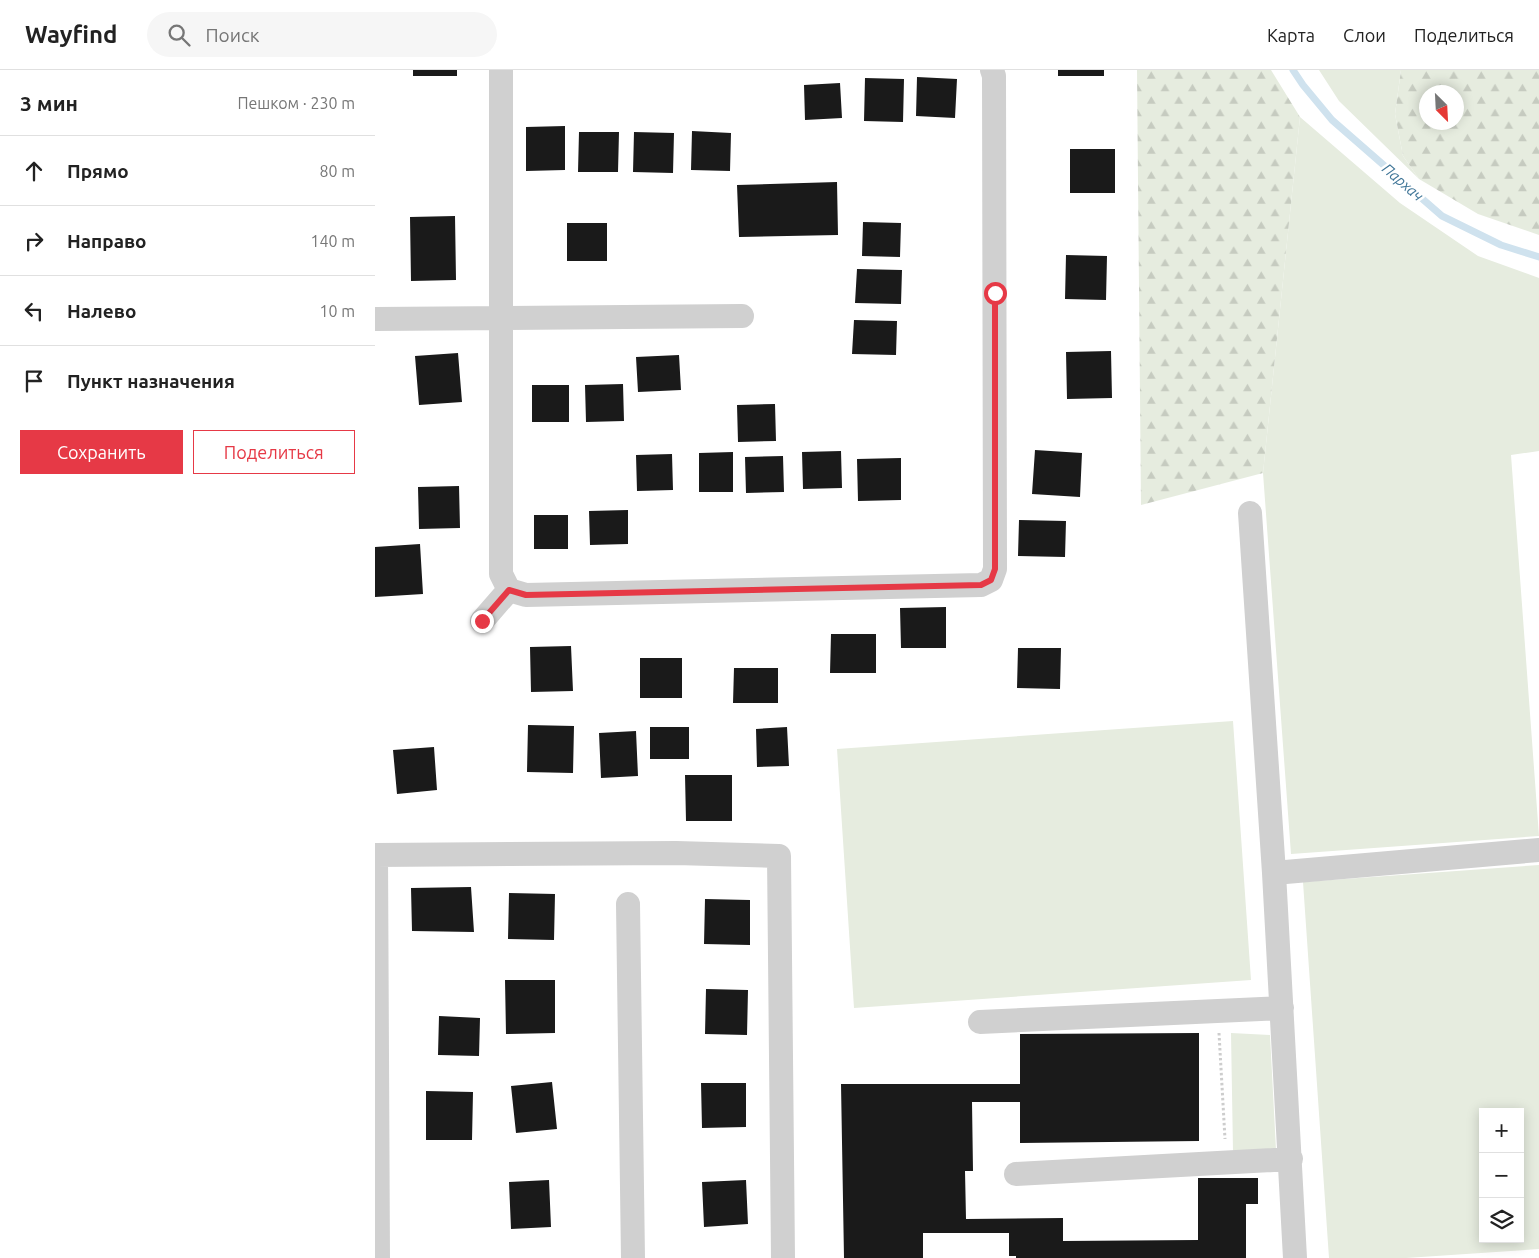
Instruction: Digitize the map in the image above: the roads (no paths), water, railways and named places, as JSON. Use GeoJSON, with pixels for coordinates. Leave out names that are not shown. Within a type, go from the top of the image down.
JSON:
{"type":"FeatureCollection","features":[{"type":"Feature","properties":{"kind":"street"},"geometry":{"type":"LineString","coordinates":[[501,70],[501,574],[509,590],[526,595],[981,585],[991,580],[995,569],[994,76],[992,70]]}},
{"type":"Feature","properties":{"kind":"street"},"geometry":{"type":"LineString","coordinates":[[375,319],[742,316]]}},
{"type":"Feature","properties":{"kind":"street"},"geometry":{"type":"LineString","coordinates":[[1250,513],[1274,873],[1295,1258]]}},
{"type":"Feature","properties":{"kind":"street"},"geometry":{"type":"LineString","coordinates":[[482,621],[509,590]]}},
{"type":"Feature","properties":{"kind":"street"},"geometry":{"type":"LineString","coordinates":[[1274,873],[1539,850]]}},
{"type":"Feature","properties":{"kind":"street"},"geometry":{"type":"LineString","coordinates":[[378,1258],[375,855],[676,853],[779,856],[783,1258]]}},
{"type":"Feature","properties":{"kind":"street"},"geometry":{"type":"LineString","coordinates":[[628,904],[633,1258]]}},
{"type":"Feature","properties":{"kind":"street"},"geometry":{"type":"LineString","coordinates":[[980,1022],[1282,1008]]}},
{"type":"Feature","properties":{"kind":"street"},"geometry":{"type":"LineString","coordinates":[[1016,1174],[1291,1159]]}},
{"type":"Feature","properties":{"kind":"waterway","name":"Пархач"},"geometry":{"type":"LineString","coordinates":[[1293,70],[1332,120],[1442,216],[1501,245],[1539,257]]}}]}
